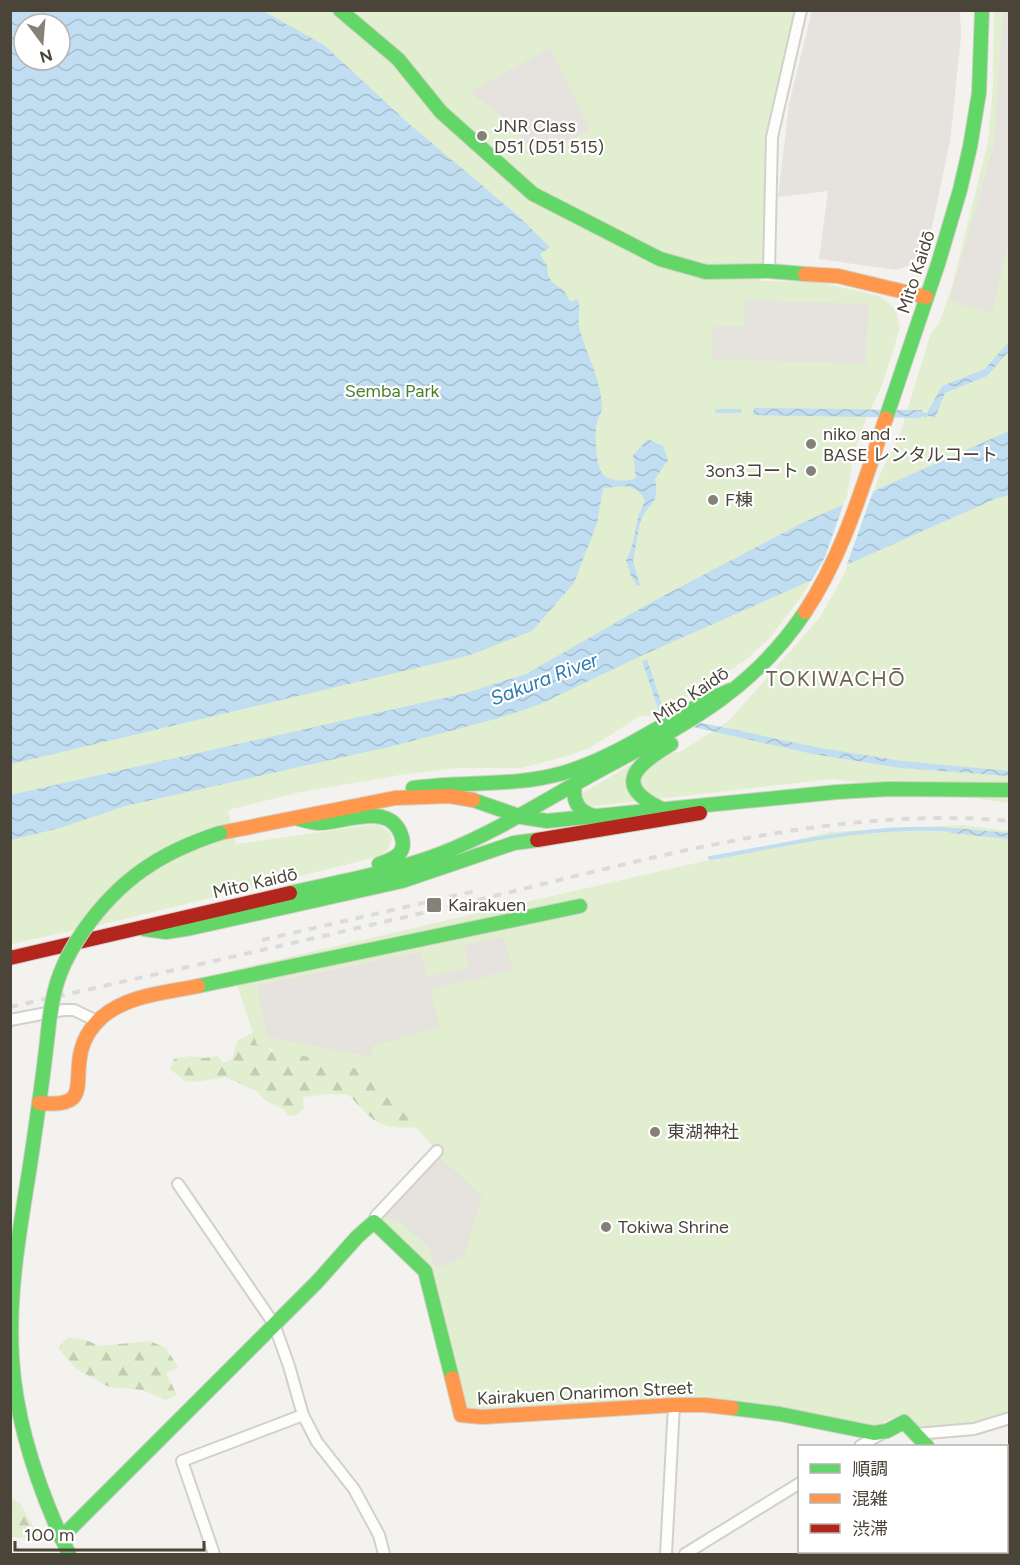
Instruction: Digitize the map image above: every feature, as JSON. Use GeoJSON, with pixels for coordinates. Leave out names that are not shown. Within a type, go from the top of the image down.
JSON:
{"type":"FeatureCollection","features":[{"type":"Feature","properties":{"kind":"street"},"geometry":{"type":"LineString","coordinates":[[340,10],[398,59],[441,112],[533,194],[660,259],[706,272],[769,271],[838,276],[926,297]]}},
{"type":"Feature","properties":{"kind":"street"},"geometry":{"type":"LineString","coordinates":[[769,271],[772,137],[801,10]]}},
{"type":"Feature","properties":{"kind":"street","name":"Mito Kaidō"},"geometry":{"type":"LineString","coordinates":[[10,958],[341,881],[417,862],[439,854],[516,816],[675,730],[719,703],[738,687],[786,638],[813,602],[842,545],[960,190],[979,93],[982,10]]}},
{"type":"Feature","properties":{"kind":"street"},"geometry":{"type":"LineString","coordinates":[[69,1554],[33,1462],[15,1391],[11,1304],[16,1213],[39,1103],[51,1005],[63,965],[100,906],[126,881],[162,856],[201,838],[373,801],[408,789],[459,783],[519,782],[573,769],[624,747],[705,700],[738,687]]}},
{"type":"Feature","properties":{"kind":"street"},"geometry":{"type":"LineString","coordinates":[[660,808],[641,799],[634,785],[635,772],[656,753],[704,724],[719,703]]}},
{"type":"Feature","properties":{"kind":"street"},"geometry":{"type":"LineString","coordinates":[[575,784],[573,798],[578,807],[590,816],[598,816]]}},
{"type":"Feature","properties":{"kind":"street"},"geometry":{"type":"LineString","coordinates":[[373,801],[452,796],[497,807],[516,816],[535,821],[547,821],[660,808],[889,789],[1010,790]]}},
{"type":"Feature","properties":{"kind":"street"},"geometry":{"type":"LineString","coordinates":[[138,929],[166,932],[254,915],[402,881],[514,843],[678,818],[746,801]]}},
{"type":"Feature","properties":{"kind":"street"},"geometry":{"type":"LineString","coordinates":[[296,818],[318,823],[375,816],[393,822],[399,828],[402,849],[397,856],[358,869],[341,881]]}},
{"type":"Feature","properties":{"kind":"street"},"geometry":{"type":"LineString","coordinates":[[39,1103],[59,1103],[75,1096],[78,1088],[81,1049],[87,1035],[97,1021],[111,1008],[130,1000],[580,906]]}},
{"type":"Feature","properties":{"kind":"street"},"geometry":{"type":"LineString","coordinates":[[10,1020],[74,1010],[97,1021]]}},
{"type":"Feature","properties":{"kind":"street"},"geometry":{"type":"LineString","coordinates":[[61,1538],[317,1282],[437,1151]]}},
{"type":"Feature","properties":{"kind":"street"},"geometry":{"type":"LineString","coordinates":[[178,1184],[274,1324],[303,1415],[317,1442],[354,1489],[379,1535],[384,1554]]}},
{"type":"Feature","properties":{"kind":"street","name":"Kairakuen Onarimon Street"},"geometry":{"type":"LineString","coordinates":[[374,1222],[425,1271],[461,1415],[482,1417],[705,1405],[780,1414],[865,1432],[887,1431],[904,1422],[926,1445]]}},
{"type":"Feature","properties":{"kind":"street"},"geometry":{"type":"LineString","coordinates":[[666,1554],[674,1405]]}},
{"type":"Feature","properties":{"kind":"street"},"geometry":{"type":"LineString","coordinates":[[214,1554],[183,1461],[303,1415]]}},
{"type":"Feature","properties":{"kind":"street"},"geometry":{"type":"LineString","coordinates":[[916,1434],[974,1429],[1010,1418]]}},
{"type":"Feature","properties":{"kind":"street"},"geometry":{"type":"LineString","coordinates":[[862,1445],[887,1431]]}},
{"type":"Feature","properties":{"kind":"street"},"geometry":{"type":"LineString","coordinates":[[685,1554],[798,1484]]}},
{"type":"Feature","properties":{"kind":"green space","name":"Semba Park"},"geometry":{"type":"Polygon","coordinates":[[[10,11],[801,11],[772,137],[765,263],[761,281],[819,282],[879,296],[896,311],[900,328],[881,388],[854,452],[847,496],[837,527],[816,573],[801,597],[768,640],[748,658],[704,688],[653,716],[640,716],[590,748],[522,768],[456,768],[400,775],[301,792],[228,810],[236,844],[376,824],[390,832],[392,839],[387,851],[377,857],[121,920],[11,944],[10,11]]]}},
{"type":"Feature","properties":{"kind":"green space"},"geometry":{"type":"Polygon","coordinates":[[[994,11],[1009,11],[1009,803],[832,779],[586,807],[581,794],[647,755],[680,752],[730,720],[820,617],[844,575],[881,472],[898,440],[931,333],[939,324],[953,283],[988,142],[993,86],[994,11]]]}},
{"type":"Feature","properties":{"kind":"green space","name":"Kairakuen"},"geometry":{"type":"Polygon","coordinates":[[[963,825],[1009,831],[1009,1413],[972,1424],[919,1427],[902,1417],[897,1417],[875,1428],[771,1407],[702,1397],[490,1412],[464,1409],[427,1270],[376,1222],[438,1152],[367,1071],[257,1045],[232,970],[830,832],[963,825]]]}},
{"type":"Feature","properties":{"kind":"green space"},"geometry":{"type":"Polygon","coordinates":[[[257,1031],[271,1052],[276,1047],[370,1061],[423,1127],[397,1127],[381,1124],[367,1114],[349,1095],[330,1094],[303,1097],[304,1108],[297,1115],[288,1116],[283,1109],[266,1101],[256,1091],[225,1077],[195,1082],[185,1081],[170,1069],[174,1059],[190,1056],[204,1058],[218,1056],[223,1063],[232,1059],[238,1040],[257,1031]]]}},
{"type":"Feature","properties":{"kind":"green space"},"geometry":{"type":"Polygon","coordinates":[[[68,1337],[86,1340],[99,1346],[150,1341],[166,1348],[178,1367],[166,1373],[177,1395],[165,1400],[143,1390],[109,1387],[76,1369],[58,1348],[68,1337]]]}},
{"type":"Feature","properties":{"kind":"green space"},"geometry":{"type":"Polygon","coordinates":[[[11,1498],[20,1503],[40,1539],[11,1537],[11,1498]]]}},
{"type":"Feature","properties":{"kind":"shaded area"},"geometry":{"type":"Polygon","coordinates":[[[812,11],[960,11],[961,37],[950,141],[927,250],[913,264],[896,270],[819,259],[828,191],[778,197],[789,104],[812,11]]]}},
{"type":"Feature","properties":{"kind":"shaded area"},"geometry":{"type":"Polygon","coordinates":[[[1003,11],[1010,11],[1010,238],[992,313],[949,301],[994,144],[1003,11]]]}},
{"type":"Feature","properties":{"kind":"shaded area"},"geometry":{"type":"Polygon","coordinates":[[[550,48],[590,130],[536,157],[512,124],[470,92],[550,48]]]}},
{"type":"Feature","properties":{"kind":"shaded area"},"geometry":{"type":"Polygon","coordinates":[[[745,300],[868,304],[866,364],[712,359],[713,325],[744,326],[745,300]]]}},
{"type":"Feature","properties":{"kind":"shaded area"},"geometry":{"type":"Polygon","coordinates":[[[504,937],[513,970],[430,990],[440,1027],[373,1046],[372,1057],[267,1037],[257,985],[421,952],[427,977],[469,967],[464,945],[504,937]]]}},
{"type":"Feature","properties":{"kind":"shaded area"},"geometry":{"type":"Polygon","coordinates":[[[439,1156],[482,1196],[464,1257],[439,1268],[433,1263],[429,1248],[403,1224],[383,1216],[439,1156]]]}},
{"type":"Feature","properties":{"kind":"water"},"geometry":{"type":"Polygon","coordinates":[[[11,11],[265,12],[324,45],[408,123],[516,214],[550,247],[540,254],[552,282],[563,290],[571,302],[577,299],[579,326],[601,395],[602,409],[596,428],[596,441],[598,463],[602,473],[608,478],[618,480],[636,478],[633,455],[648,439],[663,446],[668,460],[655,479],[656,495],[640,523],[633,561],[640,585],[637,586],[630,574],[626,560],[645,500],[636,490],[627,486],[603,488],[597,523],[574,583],[532,631],[467,656],[11,764],[11,11]]]}},
{"type":"Feature","properties":{"kind":"water"},"geometry":{"type":"Polygon","coordinates":[[[1009,343],[1009,351],[987,376],[945,393],[935,418],[926,415],[942,386],[985,369],[1009,343]]]}},
{"type":"Feature","properties":{"kind":"water"},"geometry":{"type":"Polygon","coordinates":[[[754,408],[922,410],[921,418],[753,415],[754,408]]]}},
{"type":"Feature","properties":{"kind":"water","name":"Sakura River"},"geometry":{"type":"Polygon","coordinates":[[[1009,431],[1009,495],[995,499],[643,655],[538,705],[499,718],[393,746],[125,806],[60,828],[11,840],[10,795],[466,693],[526,674],[650,603],[802,523],[1009,431]]]}},
{"type":"Feature","properties":{"kind":"water"},"geometry":{"type":"Polygon","coordinates":[[[647,659],[665,715],[815,747],[902,761],[1009,771],[1009,776],[901,768],[813,754],[662,720],[642,661],[647,659]]]}},
{"type":"Feature","properties":{"kind":"water"},"geometry":{"type":"Polygon","coordinates":[[[954,828],[1009,833],[1009,839],[950,833],[954,828]]]}},
{"type":"Feature","properties":{"kind":"pier"},"geometry":{"type":"Polygon","coordinates":[[[875,486],[845,570],[809,585],[825,557],[845,500],[875,486]]]}},
{"type":"Feature","properties":{"kind":"waterway"},"geometry":{"type":"LineString","coordinates":[[717,411],[740,411]]}},
{"type":"Feature","properties":{"kind":"waterway"},"geometry":{"type":"LineString","coordinates":[[922,414],[926,415]]}},
{"type":"Feature","properties":{"kind":"waterway"},"geometry":{"type":"LineString","coordinates":[[710,858],[863,832],[894,829],[955,830]]}},
{"type":"Feature","properties":{"kind":"railway"},"geometry":{"type":"LineString","coordinates":[[10,1007],[682,851],[748,838],[814,827],[880,820],[945,818],[1010,821]]}},
{"type":"Feature","properties":{"kind":"railway"},"geometry":{"type":"LineString","coordinates":[[262,940],[475,891]]}},
{"type":"Feature","properties":{"kind":"traffic: fast"},"geometry":{"type":"LineString","coordinates":[[340,10],[398,59],[441,112],[533,194],[660,259],[706,272],[769,271],[805,274]]}},
{"type":"Feature","properties":{"kind":"traffic: fast"},"geometry":{"type":"LineString","coordinates":[[886,418],[938,264],[960,190],[979,93],[982,10]]}},
{"type":"Feature","properties":{"kind":"traffic: fast"},"geometry":{"type":"LineString","coordinates":[[290,893],[366,876],[422,860],[461,845],[502,825],[660,737],[714,704],[762,665],[805,612]]}},
{"type":"Feature","properties":{"kind":"traffic: fast"},"geometry":{"type":"LineString","coordinates":[[413,788],[507,782],[563,773],[607,756],[731,690]]}},
{"type":"Feature","properties":{"kind":"traffic: fast"},"geometry":{"type":"LineString","coordinates":[[660,808],[636,791],[633,782],[640,767],[671,744]]}},
{"type":"Feature","properties":{"kind":"traffic: fast"},"geometry":{"type":"LineString","coordinates":[[575,784],[574,795],[577,805],[584,812],[595,816]]}},
{"type":"Feature","properties":{"kind":"traffic: fast"},"geometry":{"type":"LineString","coordinates":[[473,800],[522,817],[547,821],[837,792],[889,789],[1010,790]]}},
{"type":"Feature","properties":{"kind":"traffic: fast"},"geometry":{"type":"LineString","coordinates":[[296,818],[319,823],[374,816],[392,822],[401,835],[402,849],[396,857],[379,864]]}},
{"type":"Feature","properties":{"kind":"traffic: fast"},"geometry":{"type":"LineString","coordinates":[[48,1032],[54,995],[62,968],[77,940],[98,912],[112,896],[143,870],[179,849],[220,833]]}},
{"type":"Feature","properties":{"kind":"traffic: fast"},"geometry":{"type":"LineString","coordinates":[[144,929],[166,932],[191,928],[402,881],[514,843],[537,840]]}},
{"type":"Feature","properties":{"kind":"traffic: fast"},"geometry":{"type":"LineString","coordinates":[[198,986],[580,906]]}},
{"type":"Feature","properties":{"kind":"traffic: fast"},"geometry":{"type":"LineString","coordinates":[[48,1032],[15,1265],[11,1334],[14,1383],[24,1434],[39,1483],[69,1554]]}},
{"type":"Feature","properties":{"kind":"traffic: fast"},"geometry":{"type":"LineString","coordinates":[[61,1538],[374,1222],[425,1271],[452,1378]]}},
{"type":"Feature","properties":{"kind":"traffic: fast"},"geometry":{"type":"LineString","coordinates":[[732,1408],[780,1414],[874,1433],[887,1431],[904,1422],[926,1445]]}},
{"type":"Feature","properties":{"kind":"traffic: slow"},"geometry":{"type":"LineString","coordinates":[[805,274],[838,276],[926,297]]}},
{"type":"Feature","properties":{"kind":"traffic: slow"},"geometry":{"type":"LineString","coordinates":[[805,612],[842,542],[886,418]]}},
{"type":"Feature","properties":{"kind":"traffic: slow"},"geometry":{"type":"LineString","coordinates":[[220,833],[395,798],[450,796],[473,800]]}},
{"type":"Feature","properties":{"kind":"traffic: slow"},"geometry":{"type":"LineString","coordinates":[[39,1103],[55,1104],[73,1098],[78,1084],[82,1046],[89,1032],[102,1017],[135,999],[198,986]]}},
{"type":"Feature","properties":{"kind":"traffic: slow"},"geometry":{"type":"LineString","coordinates":[[452,1378],[461,1415],[482,1417],[674,1405],[732,1408]]}},
{"type":"Feature","properties":{"kind":"traffic: jam"},"geometry":{"type":"LineString","coordinates":[[537,840],[700,813]]}},
{"type":"Feature","properties":{"kind":"traffic: jam"},"geometry":{"type":"LineString","coordinates":[[10,958],[290,893]]}},
{"type":"Feature","properties":{"kind":"place","name":"JNR Class D51 (D51 515)"},"geometry":{"type":"Point","coordinates":[482,136]}},
{"type":"Feature","properties":{"kind":"place","name":"niko and ... BASE レンタルコート"},"geometry":{"type":"Point","coordinates":[811,444]}},
{"type":"Feature","properties":{"kind":"place","name":"3on3コート"},"geometry":{"type":"Point","coordinates":[811,471]}},
{"type":"Feature","properties":{"kind":"place","name":"F棟"},"geometry":{"type":"Point","coordinates":[713,500]}},
{"type":"Feature","properties":{"kind":"place","name":"Kairakuen"},"geometry":{"type":"Point","coordinates":[434,905]}},
{"type":"Feature","properties":{"kind":"place","name":"東湖神社"},"geometry":{"type":"Point","coordinates":[655,1132]}},
{"type":"Feature","properties":{"kind":"place","name":"Tokiwa Shrine"},"geometry":{"type":"Point","coordinates":[606,1227]}},
{"type":"Feature","properties":{"kind":"district","name":"TOKIWACHŌ"},"geometry":{"type":"Point","coordinates":[836,679]}}]}
